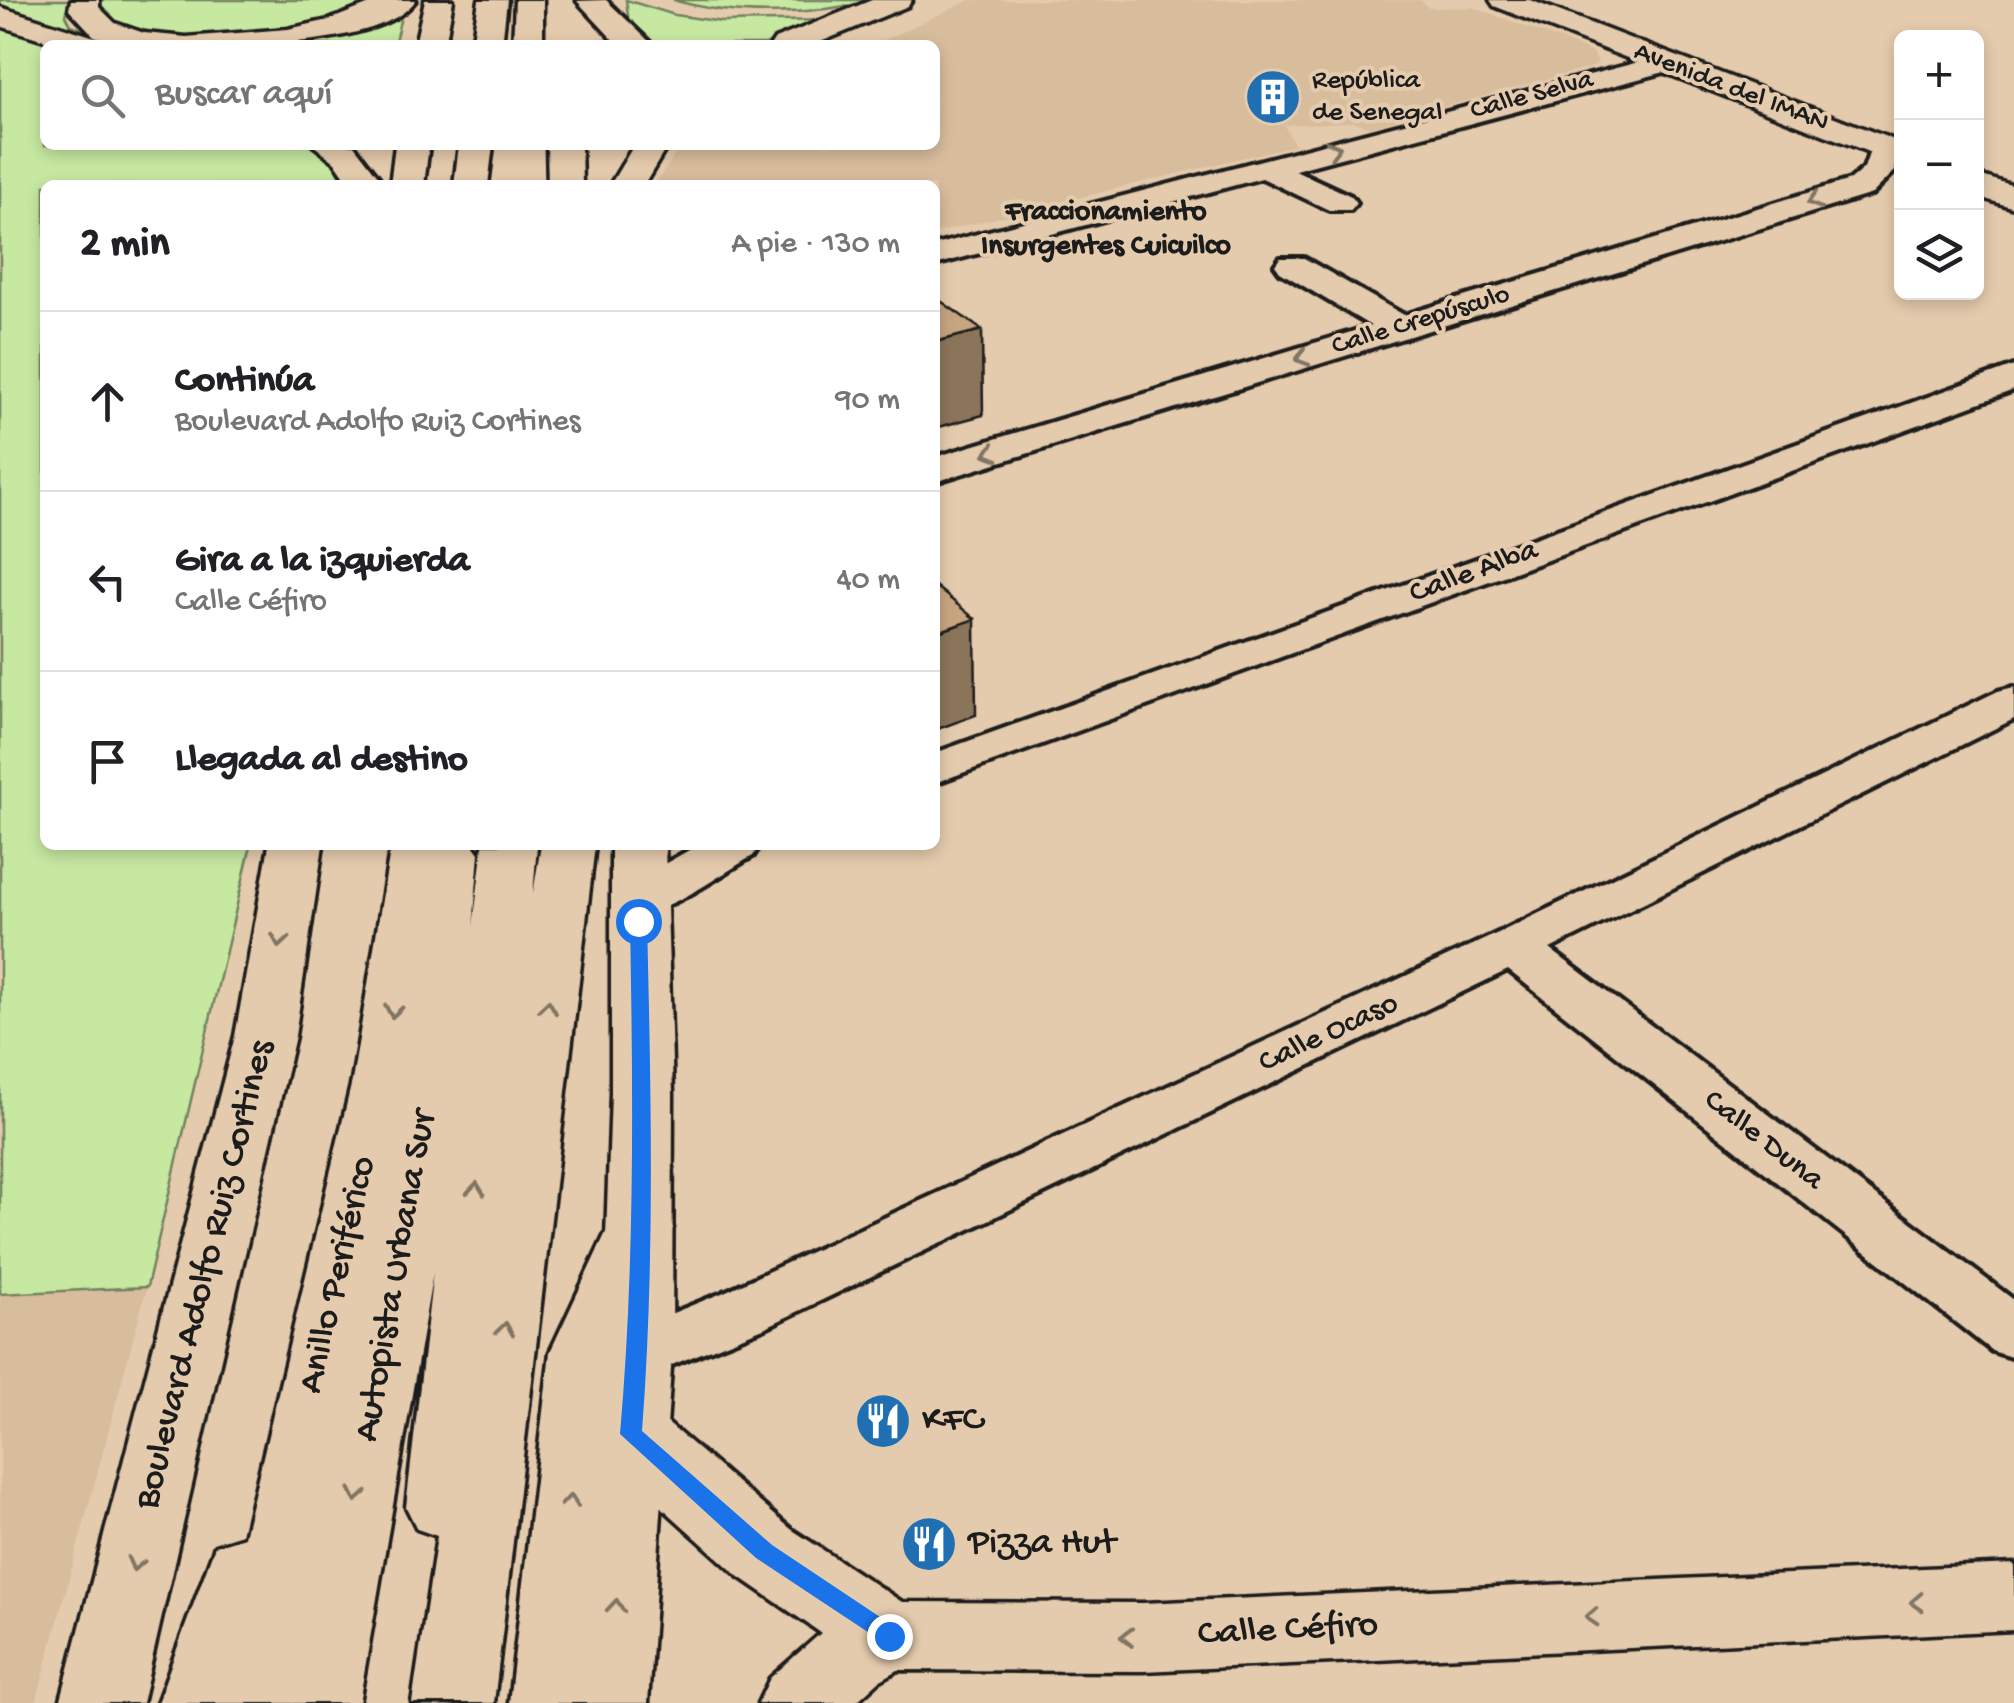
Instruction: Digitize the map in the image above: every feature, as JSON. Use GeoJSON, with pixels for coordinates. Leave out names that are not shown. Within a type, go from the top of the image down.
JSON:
{"type":"FeatureCollection","features":[{"type":"Feature","properties":{"kind":"main road"},"geometry":{"type":"LineString","coordinates":[[85,0],[86,15],[106,30],[141,40]]}},
{"type":"Feature","properties":{"kind":"main road"},"geometry":{"type":"LineString","coordinates":[[282,40],[326,32],[377,16],[402,0]]}},
{"type":"Feature","properties":{"kind":"main road"},"geometry":{"type":"LineString","coordinates":[[431,40],[439,0]]}},
{"type":"Feature","properties":{"kind":"main road"},"geometry":{"type":"LineString","coordinates":[[488,40],[492,0]]}},
{"type":"Feature","properties":{"kind":"main road"},"geometry":{"type":"LineString","coordinates":[[507,40],[509,0]]}},
{"type":"Feature","properties":{"kind":"main road"},"geometry":{"type":"LineString","coordinates":[[528,0],[528,40]]}},
{"type":"Feature","properties":{"kind":"main road"},"geometry":{"type":"LineString","coordinates":[[591,0],[595,40]]}},
{"type":"Feature","properties":{"kind":"main road"},"geometry":{"type":"LineString","coordinates":[[591,0],[631,40]]}},
{"type":"Feature","properties":{"kind":"main road"},"geometry":{"type":"LineString","coordinates":[[798,40],[898,0]]}},
{"type":"Feature","properties":{"kind":"main road","name":"Avenida del IMAN"},"geometry":{"type":"LineString","coordinates":[[1504,0],[1893,151]]}},
{"type":"Feature","properties":{"kind":"main road"},"geometry":{"type":"LineString","coordinates":[[857,40],[931,6]]}},
{"type":"Feature","properties":{"kind":"main road"},"geometry":{"type":"LineString","coordinates":[[0,16],[74,40]]}},
{"type":"Feature","properties":{"kind":"main road"},"geometry":{"type":"LineString","coordinates":[[338,150],[347,155],[364,180]]}},
{"type":"Feature","properties":{"kind":"main road"},"geometry":{"type":"LineString","coordinates":[[408,180],[411,150]]}},
{"type":"Feature","properties":{"kind":"main road"},"geometry":{"type":"LineString","coordinates":[[472,180],[475,150]]}},
{"type":"Feature","properties":{"kind":"main road"},"geometry":{"type":"LineString","coordinates":[[500,180],[502,150]]}},
{"type":"Feature","properties":{"kind":"main road"},"geometry":{"type":"LineString","coordinates":[[564,150],[564,180]]}},
{"type":"Feature","properties":{"kind":"main road"},"geometry":{"type":"LineString","coordinates":[[615,176],[645,150]]}},
{"type":"Feature","properties":{"kind":"main road"},"geometry":{"type":"LineString","coordinates":[[1984,187],[2014,198]]}},
{"type":"Feature","properties":{"kind":"main road","name":"Boulevard Adolfo Ruiz Cortines"},"geometry":{"type":"LineString","coordinates":[[101,1703],[266,1036],[295,850]]}},
{"type":"Feature","properties":{"kind":"main road","name":"Anillo Periférico"},"geometry":{"type":"LineString","coordinates":[[244,1703],[383,1081],[417,850]]}},
{"type":"Feature","properties":{"kind":"main road","name":"Autopista Urbana Sur"},"geometry":{"type":"LineString","coordinates":[[318,1703],[427,1128],[452,850]]}},
{"type":"Feature","properties":{"kind":"main road","name":"Autopista Urbana Sur"},"geometry":{"type":"LineString","coordinates":[[414,1703],[438,1566],[510,850]]}},
{"type":"Feature","properties":{"kind":"main road"},"geometry":{"type":"LineString","coordinates":[[454,1703],[567,850]]}},
{"type":"Feature","properties":{"kind":"main road"},"geometry":{"type":"LineString","coordinates":[[607,1703],[638,1354],[638,872]]}},
{"type":"Feature","properties":{"kind":"main road"},"geometry":{"type":"LineString","coordinates":[[550,1703],[584,1352],[640,1228]]}},
{"type":"Feature","properties":{"kind":"main road"},"geometry":{"type":"LineString","coordinates":[[198,1703],[338,1276]]}},
{"type":"Feature","properties":{"kind":"main road"},"geometry":{"type":"LineString","coordinates":[[631,1434],[764,1552],[889,1636],[850,1656],[799,1703]]}},
{"type":"Feature","properties":{"kind":"main road","name":"Calle Céfiro"},"geometry":{"type":"LineString","coordinates":[[889,1636],[1144,1637],[2014,1597]]}},
{"type":"Feature","properties":{"kind":"street","name":"Calle Selva"},"geometry":{"type":"LineString","coordinates":[[940,254],[1666,62]]}},
{"type":"Feature","properties":{"kind":"street","name":"Calle Crepúsculo"},"geometry":{"type":"LineString","coordinates":[[940,468],[1861,187],[1880,171],[1893,151]]}},
{"type":"Feature","properties":{"kind":"street"},"geometry":{"type":"LineString","coordinates":[[1263,167],[1340,203]]}},
{"type":"Feature","properties":{"kind":"street"},"geometry":{"type":"LineString","coordinates":[[1292,265],[1400,328]]}},
{"type":"Feature","properties":{"kind":"street","name":"Calle Alba"},"geometry":{"type":"LineString","coordinates":[[940,767],[2014,377]]}},
{"type":"Feature","properties":{"kind":"street","name":"Calle Ocaso"},"geometry":{"type":"LineString","coordinates":[[638,1354],[744,1310],[1512,947],[2014,701]]}},
{"type":"Feature","properties":{"kind":"street"},"geometry":{"type":"LineString","coordinates":[[638,872],[716,850]]}},
{"type":"Feature","properties":{"kind":"street","name":"Calle Duna"},"geometry":{"type":"LineString","coordinates":[[1512,947],[2014,1334]]}},
{"type":"Feature","properties":{"kind":"shaded area"},"geometry":{"type":"Polygon","coordinates":[[[970,0],[1421,0],[1429,8],[1473,7],[1583,48],[1593,53],[1598,62],[1593,67],[1369,127],[1354,122],[1284,125],[1295,145],[940,232],[940,180],[658,180],[678,150],[940,150],[940,40],[884,40],[970,0]]]}},
{"type":"Feature","properties":{"kind":"shaded area"},"geometry":{"type":"Polygon","coordinates":[[[147,1287],[36,1703],[0,1703],[0,1294],[147,1287]]]}},
{"type":"Feature","properties":{"kind":"green space"},"geometry":{"type":"Polygon","coordinates":[[[0,0],[70,0],[66,15],[71,25],[114,40],[89,40],[0,7],[0,0]]]}},
{"type":"Feature","properties":{"kind":"green space"},"geometry":{"type":"Polygon","coordinates":[[[101,0],[377,0],[353,15],[321,26],[283,34],[201,38],[129,26],[103,14],[101,0]]]}},
{"type":"Feature","properties":{"kind":"green space"},"geometry":{"type":"Polygon","coordinates":[[[626,0],[675,15],[722,22],[829,20],[778,40],[649,40],[629,23],[626,0]]]}},
{"type":"Feature","properties":{"kind":"green space"},"geometry":{"type":"Polygon","coordinates":[[[673,0],[876,0],[774,13],[723,10],[673,0]]]}},
{"type":"Feature","properties":{"kind":"green space"},"geometry":{"type":"Polygon","coordinates":[[[403,9],[395,40],[313,40],[403,9]]]}},
{"type":"Feature","properties":{"kind":"green space"},"geometry":{"type":"Polygon","coordinates":[[[0,25],[41,40],[40,150],[317,150],[334,161],[342,180],[40,180],[40,850],[250,850],[147,1287],[0,1294],[0,25]]]}},
{"type":"Feature","properties":{"kind":"building"},"geometry":{"type":"Polygon","coordinates":[[[940,301],[982,330],[940,341],[940,301]]]}},
{"type":"Feature","properties":{"kind":"building"},"geometry":{"type":"Polygon","coordinates":[[[940,590],[975,619],[940,631],[940,590]]]}},
{"type":"Feature","properties":{"kind":"place","name":"República de Senegal"},"geometry":{"type":"Point","coordinates":[1273,97]}},
{"type":"Feature","properties":{"kind":"place","name":"KFC"},"geometry":{"type":"Point","coordinates":[883,1421]}},
{"type":"Feature","properties":{"kind":"place","name":"Pizza Hut"},"geometry":{"type":"Point","coordinates":[929,1544]}},
{"type":"Feature","properties":{"kind":"district","name":"Fraccionamiento Insurgentes Cuicuilco"},"geometry":{"type":"Point","coordinates":[1106,230]}},
{"type":"Feature","properties":{"kind":"route"},"geometry":{"type":"LineString","coordinates":[[638,921],[642,1092],[638,1354],[631,1434],[764,1552],[889,1636]]}}]}
